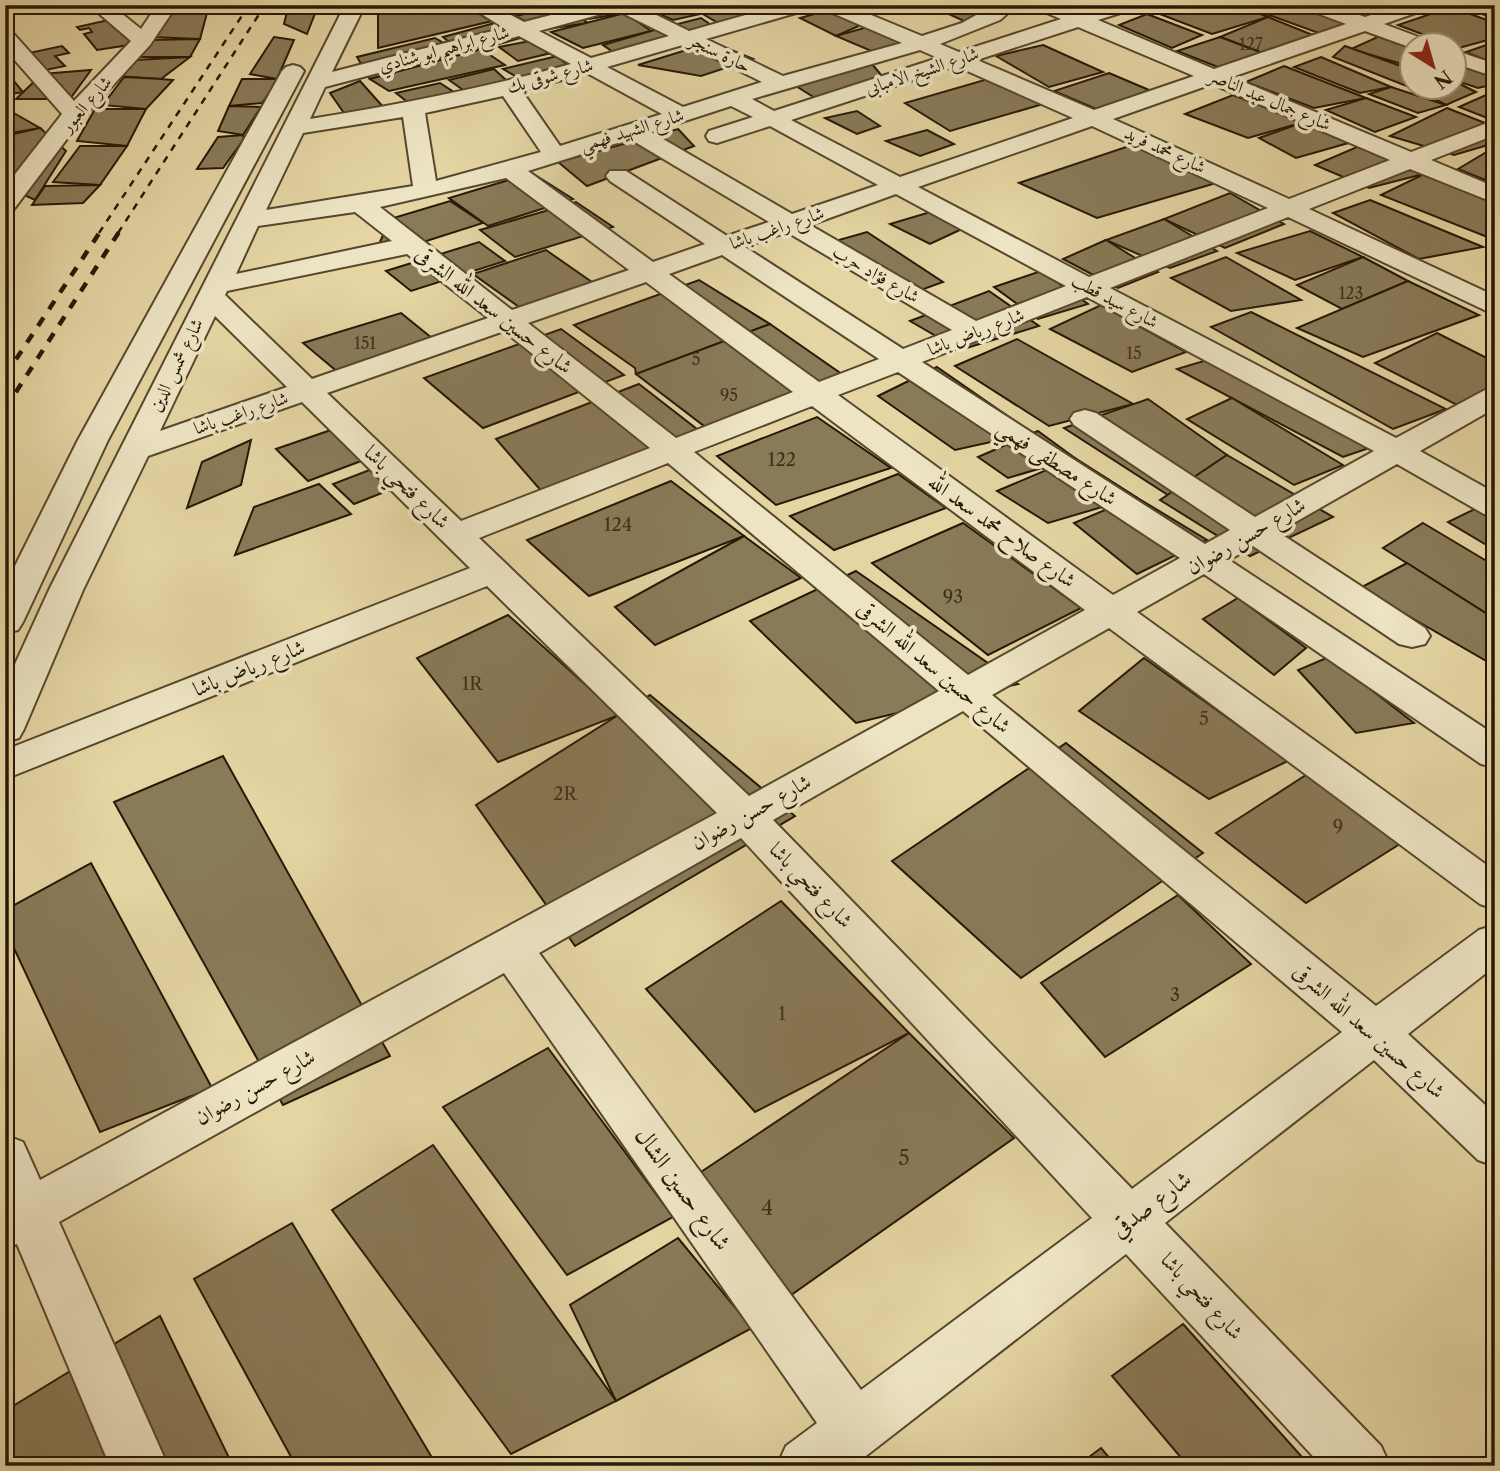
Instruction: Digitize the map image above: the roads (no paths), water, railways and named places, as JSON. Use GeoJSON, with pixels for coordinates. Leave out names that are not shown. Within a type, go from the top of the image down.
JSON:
{"type":"FeatureCollection","features":[{"type":"Feature","properties":{"kind":"street"},"geometry":{"type":"LineString","coordinates":[[99,5],[143,41]]}},
{"type":"Feature","properties":{"kind":"street","name":"شارع العبور"},"geometry":{"type":"LineString","coordinates":[[5,204],[75,114],[143,41],[167,5]]}},
{"type":"Feature","properties":{"kind":"street","name":"شارع شمس الدين"},"geometry":{"type":"LineString","coordinates":[[12,607],[93,440],[330,5]]}},
{"type":"Feature","properties":{"kind":"street","name":"شارع شمس الدين"},"geometry":{"type":"LineString","coordinates":[[5,729],[66,590],[355,5]]}},
{"type":"Feature","properties":{"kind":"street"},"geometry":{"type":"LineString","coordinates":[[477,5],[681,115]]}},
{"type":"Feature","properties":{"kind":"street","name":"شارع ابراهيم ابو شنادي"},"geometry":{"type":"LineString","coordinates":[[316,83],[614,5]]}},
{"type":"Feature","properties":{"kind":"street","name":"حارة سنجر"},"geometry":{"type":"LineString","coordinates":[[620,5],[782,83]]}},
{"type":"Feature","properties":{"kind":"street","name":"شارع شوقى بك"},"geometry":{"type":"LineString","coordinates":[[293,128],[413,109],[509,88],[803,5]]}},
{"type":"Feature","properties":{"kind":"street","name":"شارع محمد فريد"},"geometry":{"type":"LineString","coordinates":[[830,5],[1094,118],[1292,208],[1495,307]]}},
{"type":"Feature","properties":{"kind":"street","name":"شارع الشهيد فهمي"},"geometry":{"type":"LineString","coordinates":[[247,220],[360,204],[426,191],[509,169],[979,24],[1002,12],[1007,5]]}},
{"type":"Feature","properties":{"kind":"street","name":"شارع جمال عبد الناصر"},"geometry":{"type":"LineString","coordinates":[[1044,5],[1495,196]]}},
{"type":"Feature","properties":{"kind":"street","name":"شارع الشيخ الامبابى"},"geometry":{"type":"LineString","coordinates":[[718,136],[1126,5]]}},
{"type":"Feature","properties":{"kind":"street"},"geometry":{"type":"LineString","coordinates":[[1313,5],[1398,36]]}},
{"type":"Feature","properties":{"kind":"street","name":"شارع راغب باشا"},"geometry":{"type":"LineString","coordinates":[[134,450],[1420,5]]}},
{"type":"Feature","properties":{"kind":"street"},"geometry":{"type":"LineString","coordinates":[[5,36],[75,114]]}},
{"type":"Feature","properties":{"kind":"street"},"geometry":{"type":"LineString","coordinates":[[1468,61],[1495,71]]}},
{"type":"Feature","properties":{"kind":"street"},"geometry":{"type":"LineString","coordinates":[[509,88],[554,154]]}},
{"type":"Feature","properties":{"kind":"street","name":"شارع سيد قطب"},"geometry":{"type":"LineString","coordinates":[[733,98],[1395,450],[1495,507]]}},
{"type":"Feature","properties":{"kind":"street"},"geometry":{"type":"LineString","coordinates":[[413,109],[426,191]]}},
{"type":"Feature","properties":{"kind":"street","name":"شارع رياض باشا"},"geometry":{"type":"LineString","coordinates":[[456,535],[1495,127]]}},
{"type":"Feature","properties":{"kind":"street","name":"شارع فؤاد حرب"},"geometry":{"type":"LineString","coordinates":[[632,131],[975,332]]}},
{"type":"Feature","properties":{"kind":"street","name":"شارع صلاح محمد سعد الله"},"geometry":{"type":"LineString","coordinates":[[509,169],[1495,893]]}},
{"type":"Feature","properties":{"kind":"street","name":"شارع مصطفى فهمي"},"geometry":{"type":"LineString","coordinates":[[618,176],[1206,560],[1495,754]]}},
{"type":"Feature","properties":{"kind":"street","name":"شارع حسين سعد الله الشرقى"},"geometry":{"type":"LineString","coordinates":[[360,204],[672,450],[1375,1032],[1495,1145]]}},
{"type":"Feature","properties":{"kind":"street"},"geometry":{"type":"LineString","coordinates":[[212,291],[412,245]]}},
{"type":"Feature","properties":{"kind":"street","name":"شارع فتحي باشا"},"geometry":{"type":"LineString","coordinates":[[212,291],[307,390],[744,816],[1361,1466]]}},
{"type":"Feature","properties":{"kind":"street","name":"شارع حسن رضوان"},"geometry":{"type":"LineString","coordinates":[[17,1218],[511,948],[1495,396]]}},
{"type":"Feature","properties":{"kind":"street"},"geometry":{"type":"LineString","coordinates":[[1085,419],[1412,636]]}},
{"type":"Feature","properties":{"kind":"street","name":"شارع رياض باشا"},"geometry":{"type":"LineString","coordinates":[[5,765],[493,571]]}},
{"type":"Feature","properties":{"kind":"street"},"geometry":{"type":"LineString","coordinates":[[12,607],[66,590]]}},
{"type":"Feature","properties":{"kind":"street","name":"شارع صدقي"},"geometry":{"type":"LineString","coordinates":[[806,1466],[1495,942]]}},
{"type":"Feature","properties":{"kind":"street","name":"شارع حسين الشال"},"geometry":{"type":"LineString","coordinates":[[511,948],[855,1429]]}},
{"type":"Feature","properties":{"kind":"street"},"geometry":{"type":"LineString","coordinates":[[5,1157],[17,1218],[139,1466]]}},
{"type":"Feature","properties":{"kind":"railway"},"geometry":{"type":"LineString","coordinates":[[99,233],[249,5]]}},
{"type":"Feature","properties":{"kind":"railway"},"geometry":{"type":"LineString","coordinates":[[118,233],[265,5]]}},
{"type":"Feature","properties":{"kind":"railway"},"geometry":{"type":"LineString","coordinates":[[5,376],[100,232]]}},
{"type":"Feature","properties":{"kind":"railway"},"geometry":{"type":"LineString","coordinates":[[5,409],[119,232]]}}]}
